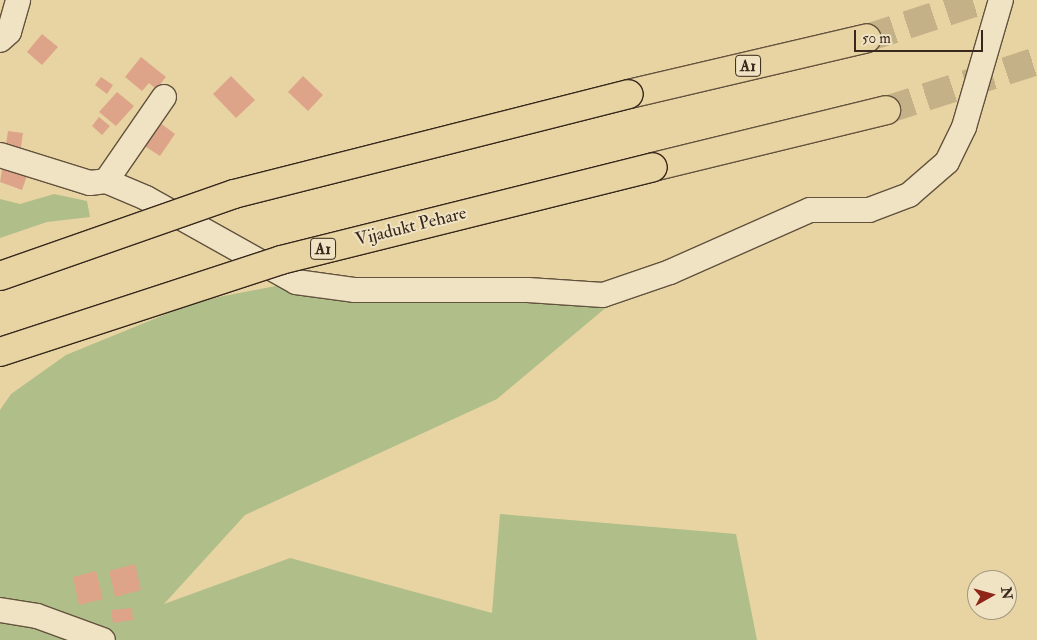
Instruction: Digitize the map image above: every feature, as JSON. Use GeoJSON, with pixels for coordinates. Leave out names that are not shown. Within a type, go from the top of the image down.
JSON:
{"type":"FeatureCollection","features":[{"type":"Feature","properties":{"kind":"highway","name":"A1"},"geometry":{"type":"LineString","coordinates":[[0,276],[234,194],[630,94],[867,38]]}},
{"type":"Feature","properties":{"kind":"highway","name":"Vijadukt Pehare"},"geometry":{"type":"LineString","coordinates":[[0,352],[282,260],[886,110]]}},
{"type":"Feature","properties":{"kind":"street"},"geometry":{"type":"LineString","coordinates":[[0,40],[10,32],[18,0]]}},
{"type":"Feature","properties":{"kind":"street"},"geometry":{"type":"LineString","coordinates":[[0,155],[90,183],[106,181],[146,198],[296,282],[355,290],[528,290],[604,296],[670,272],[810,210],[869,210],[909,195],[947,162],[964,127],[1001,0]]}},
{"type":"Feature","properties":{"kind":"street"},"geometry":{"type":"LineString","coordinates":[[106,181],[164,97]]}},
{"type":"Feature","properties":{"kind":"street"},"geometry":{"type":"LineString","coordinates":[[0,610],[37,616],[103,640]]}},
{"type":"Feature","properties":{"kind":"green space"},"geometry":{"type":"Polygon","coordinates":[[[54,194],[87,201],[90,217],[47,222],[0,238],[0,199],[20,204],[54,194]]]}},
{"type":"Feature","properties":{"kind":"green space"},"geometry":{"type":"Polygon","coordinates":[[[296,282],[634,284],[497,399],[245,515],[164,604],[290,558],[492,613],[500,514],[736,534],[757,640],[0,640],[0,410],[11,394],[66,355],[198,301],[296,282]]]}},
{"type":"Feature","properties":{"kind":"building"},"geometry":{"type":"Polygon","coordinates":[[[42,34],[58,47],[42,65],[27,52],[42,34]]]}},
{"type":"Feature","properties":{"kind":"building"},"geometry":{"type":"Polygon","coordinates":[[[141,57],[166,77],[156,89],[149,83],[142,91],[125,77],[141,57]]]}},
{"type":"Feature","properties":{"kind":"building"},"geometry":{"type":"Polygon","coordinates":[[[231,76],[255,100],[236,118],[213,94],[231,76]]]}},
{"type":"Feature","properties":{"kind":"building"},"geometry":{"type":"Polygon","coordinates":[[[303,76],[323,95],[308,111],[288,92],[303,76]]]}},
{"type":"Feature","properties":{"kind":"building"},"geometry":{"type":"Polygon","coordinates":[[[101,77],[113,85],[107,94],[95,85],[101,77]]]}},
{"type":"Feature","properties":{"kind":"building"},"geometry":{"type":"Polygon","coordinates":[[[117,92],[134,106],[116,126],[99,112],[117,92]]]}},
{"type":"Feature","properties":{"kind":"building"},"geometry":{"type":"Polygon","coordinates":[[[99,117],[110,126],[102,135],[92,126],[99,117]]]}},
{"type":"Feature","properties":{"kind":"building"},"geometry":{"type":"Polygon","coordinates":[[[159,122],[175,134],[160,156],[143,145],[159,122]]]}},
{"type":"Feature","properties":{"kind":"building"},"geometry":{"type":"Polygon","coordinates":[[[8,131],[23,133],[20,153],[5,151],[8,131]]]}},
{"type":"Feature","properties":{"kind":"building"},"geometry":{"type":"Polygon","coordinates":[[[3,164],[28,173],[22,190],[0,182],[3,164]]]}},
{"type":"Feature","properties":{"kind":"building"},"geometry":{"type":"Polygon","coordinates":[[[135,564],[141,590],[115,597],[109,571],[135,564]]]}},
{"type":"Feature","properties":{"kind":"building"},"geometry":{"type":"Polygon","coordinates":[[[96,571],[103,599],[79,605],[73,577],[96,571]]]}},
{"type":"Feature","properties":{"kind":"building"},"geometry":{"type":"Polygon","coordinates":[[[132,608],[133,620],[113,623],[111,610],[132,608]]]}},
{"type":"Feature","properties":{"kind":"tunnel"},"geometry":{"type":"LineString","coordinates":[[867,38],[983,0]]}},
{"type":"Feature","properties":{"kind":"tunnel"},"geometry":{"type":"LineString","coordinates":[[886,110],[1037,61]]}}]}
